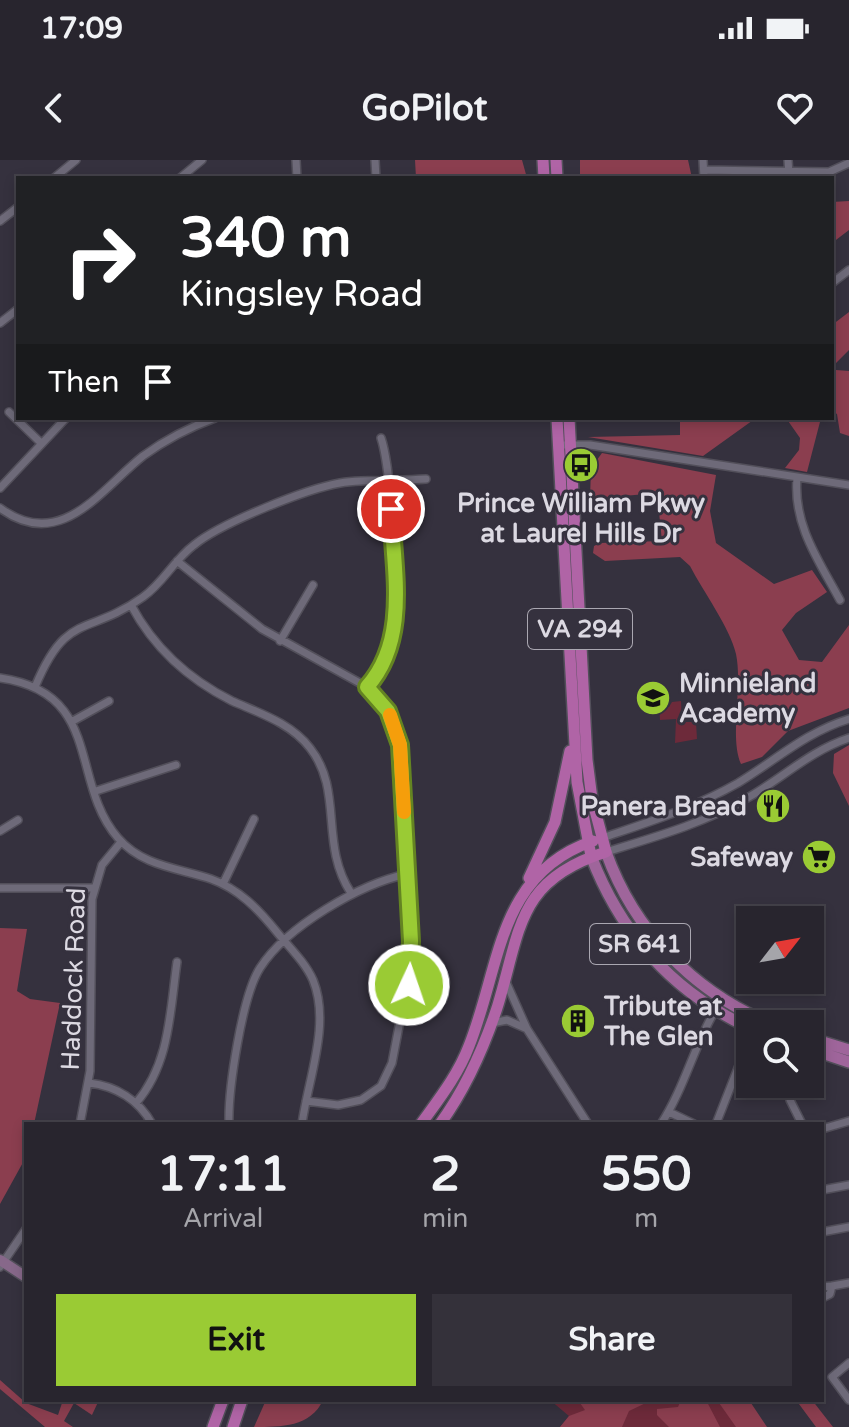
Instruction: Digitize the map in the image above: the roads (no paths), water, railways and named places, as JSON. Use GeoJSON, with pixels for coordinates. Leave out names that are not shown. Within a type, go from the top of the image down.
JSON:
{"type":"FeatureCollection","features":[{"type":"Feature","properties":{"kind":"highway","name":"VA 294"},"geometry":{"type":"LineString","coordinates":[[558,420],[565,445],[587,760],[606,852]]}},
{"type":"Feature","properties":{"kind":"highway","name":"VA 294"},"geometry":{"type":"LineString","coordinates":[[422,1122],[468,1050],[515,904],[547,844],[560,806],[573,710],[565,445],[569,420]]}},
{"type":"Feature","properties":{"kind":"highway"},"geometry":{"type":"LineString","coordinates":[[573,710],[578,791],[591,856]]}},
{"type":"Feature","properties":{"kind":"highway"},"geometry":{"type":"LineString","coordinates":[[515,904],[553,862],[602,838]]}},
{"type":"Feature","properties":{"kind":"highway"},"geometry":{"type":"LineString","coordinates":[[441,1122],[468,1081],[491,1023],[516,933],[536,896],[558,872],[606,852]]}},
{"type":"Feature","properties":{"kind":"highway"},"geometry":{"type":"LineString","coordinates":[[213,1427],[222,1402]]}},
{"type":"Feature","properties":{"kind":"highway"},"geometry":{"type":"LineString","coordinates":[[233,1427],[241,1402]]}},
{"type":"Feature","properties":{"kind":"main road","name":"SR 641"},"geometry":{"type":"LineString","coordinates":[[606,852],[627,900],[650,934],[682,967],[722,999],[744,1010]]}},
{"type":"Feature","properties":{"kind":"main road","name":"SR 641"},"geometry":{"type":"LineString","coordinates":[[591,856],[608,895],[644,949],[669,976],[715,1010],[736,1021]]}},
{"type":"Feature","properties":{"kind":"main road"},"geometry":{"type":"LineString","coordinates":[[824,1042],[849,1050]]}},
{"type":"Feature","properties":{"kind":"main road"},"geometry":{"type":"LineString","coordinates":[[824,1054],[849,1062]]}},
{"type":"Feature","properties":{"kind":"main road"},"geometry":{"type":"LineString","coordinates":[[1,1263],[24,1276]]}},
{"type":"Feature","properties":{"kind":"street"},"geometry":{"type":"LineString","coordinates":[[56,176],[76,160]]}},
{"type":"Feature","properties":{"kind":"street"},"geometry":{"type":"LineString","coordinates":[[182,176],[202,160]]}},
{"type":"Feature","properties":{"kind":"street"},"geometry":{"type":"LineString","coordinates":[[703,160],[704,174],[829,172],[849,163]]}},
{"type":"Feature","properties":{"kind":"street"},"geometry":{"type":"LineString","coordinates":[[788,160],[789,174]]}},
{"type":"Feature","properties":{"kind":"street"},"geometry":{"type":"LineString","coordinates":[[0,221],[16,209]]}},
{"type":"Feature","properties":{"kind":"street"},"geometry":{"type":"LineString","coordinates":[[0,323],[16,311]]}},
{"type":"Feature","properties":{"kind":"street"},"geometry":{"type":"LineString","coordinates":[[9,412],[16,419]]}},
{"type":"Feature","properties":{"kind":"street"},"geometry":{"type":"LineString","coordinates":[[17,420],[41,443]]}},
{"type":"Feature","properties":{"kind":"street"},"geometry":{"type":"LineString","coordinates":[[0,488],[64,420]]}},
{"type":"Feature","properties":{"kind":"street"},"geometry":{"type":"LineString","coordinates":[[0,508],[29,521],[68,518],[97,501],[153,449],[211,420]]}},
{"type":"Feature","properties":{"kind":"street"},"geometry":{"type":"LineString","coordinates":[[367,687],[389,655],[394,633],[389,481],[381,438]]}},
{"type":"Feature","properties":{"kind":"street"},"geometry":{"type":"LineString","coordinates":[[565,445],[640,452],[849,485]]}},
{"type":"Feature","properties":{"kind":"street"},"geometry":{"type":"LineString","coordinates":[[797,478],[797,502],[802,526],[840,600]]}},
{"type":"Feature","properties":{"kind":"street"},"geometry":{"type":"LineString","coordinates":[[35,687],[51,653],[63,638],[83,625],[131,605],[151,591],[177,561],[215,531],[318,489],[352,482],[426,479]]}},
{"type":"Feature","properties":{"kind":"street"},"geometry":{"type":"LineString","coordinates":[[177,561],[280,641],[367,687],[388,711],[400,745],[411,972],[390,1070],[381,1086],[361,1100],[338,1105],[306,1101]]}},
{"type":"Feature","properties":{"kind":"street"},"geometry":{"type":"LineString","coordinates":[[280,641],[313,585]]}},
{"type":"Feature","properties":{"kind":"street"},"geometry":{"type":"LineString","coordinates":[[131,605],[158,647],[183,670],[223,696],[282,724],[308,745],[325,776],[334,857],[351,893]]}},
{"type":"Feature","properties":{"kind":"street"},"geometry":{"type":"LineString","coordinates":[[0,678],[35,687],[57,704],[71,722],[105,819],[121,842],[151,862],[223,884],[252,904],[308,972],[318,1002],[318,1027],[302,1122]]}},
{"type":"Feature","properties":{"kind":"street"},"geometry":{"type":"LineString","coordinates":[[71,722],[109,701]]}},
{"type":"Feature","properties":{"kind":"street"},"geometry":{"type":"LineString","coordinates":[[602,838],[690,808],[742,780],[807,735],[849,719]]}},
{"type":"Feature","properties":{"kind":"street"},"geometry":{"type":"LineString","coordinates":[[606,852],[685,827],[730,808],[814,752],[849,738]]}},
{"type":"Feature","properties":{"kind":"street"},"geometry":{"type":"LineString","coordinates":[[96,791],[176,765]]}},
{"type":"Feature","properties":{"kind":"street"},"geometry":{"type":"LineString","coordinates":[[223,884],[254,819]]}},
{"type":"Feature","properties":{"kind":"street"},"geometry":{"type":"LineString","coordinates":[[0,831],[18,820]]}},
{"type":"Feature","properties":{"kind":"street","name":"Haddock Road"},"geometry":{"type":"LineString","coordinates":[[80,1122],[89,1083],[94,888],[102,865],[121,842]]}},
{"type":"Feature","properties":{"kind":"street"},"geometry":{"type":"LineString","coordinates":[[229,1122],[251,987],[267,959],[285,941],[351,893],[381,879],[407,874]]}},
{"type":"Feature","properties":{"kind":"street"},"geometry":{"type":"LineString","coordinates":[[0,888],[94,888]]}},
{"type":"Feature","properties":{"kind":"street"},"geometry":{"type":"LineString","coordinates":[[136,1103],[151,1084],[161,1061],[177,962]]}},
{"type":"Feature","properties":{"kind":"street"},"geometry":{"type":"LineString","coordinates":[[505,976],[527,1029],[587,1122]]}},
{"type":"Feature","properties":{"kind":"street"},"geometry":{"type":"LineString","coordinates":[[662,1122],[697,1042],[722,999]]}},
{"type":"Feature","properties":{"kind":"street"},"geometry":{"type":"LineString","coordinates":[[491,1023],[507,1020],[527,1029]]}},
{"type":"Feature","properties":{"kind":"street"},"geometry":{"type":"LineString","coordinates":[[717,1122],[736,1073]]}},
{"type":"Feature","properties":{"kind":"street"},"geometry":{"type":"LineString","coordinates":[[89,1083],[109,1087],[136,1103],[150,1122]]}},
{"type":"Feature","properties":{"kind":"street"},"geometry":{"type":"LineString","coordinates":[[790,1098],[801,1122]]}},
{"type":"Feature","properties":{"kind":"street"},"geometry":{"type":"LineString","coordinates":[[669,1112],[690,1122]]}},
{"type":"Feature","properties":{"kind":"street"},"geometry":{"type":"LineString","coordinates":[[824,1128],[849,1121]]}},
{"type":"Feature","properties":{"kind":"street"},"geometry":{"type":"LineString","coordinates":[[824,1190],[849,1185]]}},
{"type":"Feature","properties":{"kind":"street"},"geometry":{"type":"LineString","coordinates":[[824,1232],[849,1227]]}},
{"type":"Feature","properties":{"kind":"street"},"geometry":{"type":"LineString","coordinates":[[1,1263],[24,1232]]}},
{"type":"Feature","properties":{"kind":"street"},"geometry":{"type":"LineString","coordinates":[[824,1287],[849,1283]]}},
{"type":"Feature","properties":{"kind":"street"},"geometry":{"type":"LineString","coordinates":[[824,1297],[830,1294],[832,1286]]}},
{"type":"Feature","properties":{"kind":"street"},"geometry":{"type":"LineString","coordinates":[[849,1363],[836,1370],[832,1377],[849,1400]]}},
{"type":"Feature","properties":{"kind":"place","name":"Prince William Pkwy at Laurel Hills Dr"},"geometry":{"type":"Point","coordinates":[581,465]}},
{"type":"Feature","properties":{"kind":"place","name":"Minnieland Academy"},"geometry":{"type":"Point","coordinates":[653,698]}},
{"type":"Feature","properties":{"kind":"place","name":"Panera Bread"},"geometry":{"type":"Point","coordinates":[773,806]}},
{"type":"Feature","properties":{"kind":"place","name":"Safeway"},"geometry":{"type":"Point","coordinates":[819,857]}},
{"type":"Feature","properties":{"kind":"place","name":"Tribute at The Glen"},"geometry":{"type":"Point","coordinates":[578,1021]}}]}
